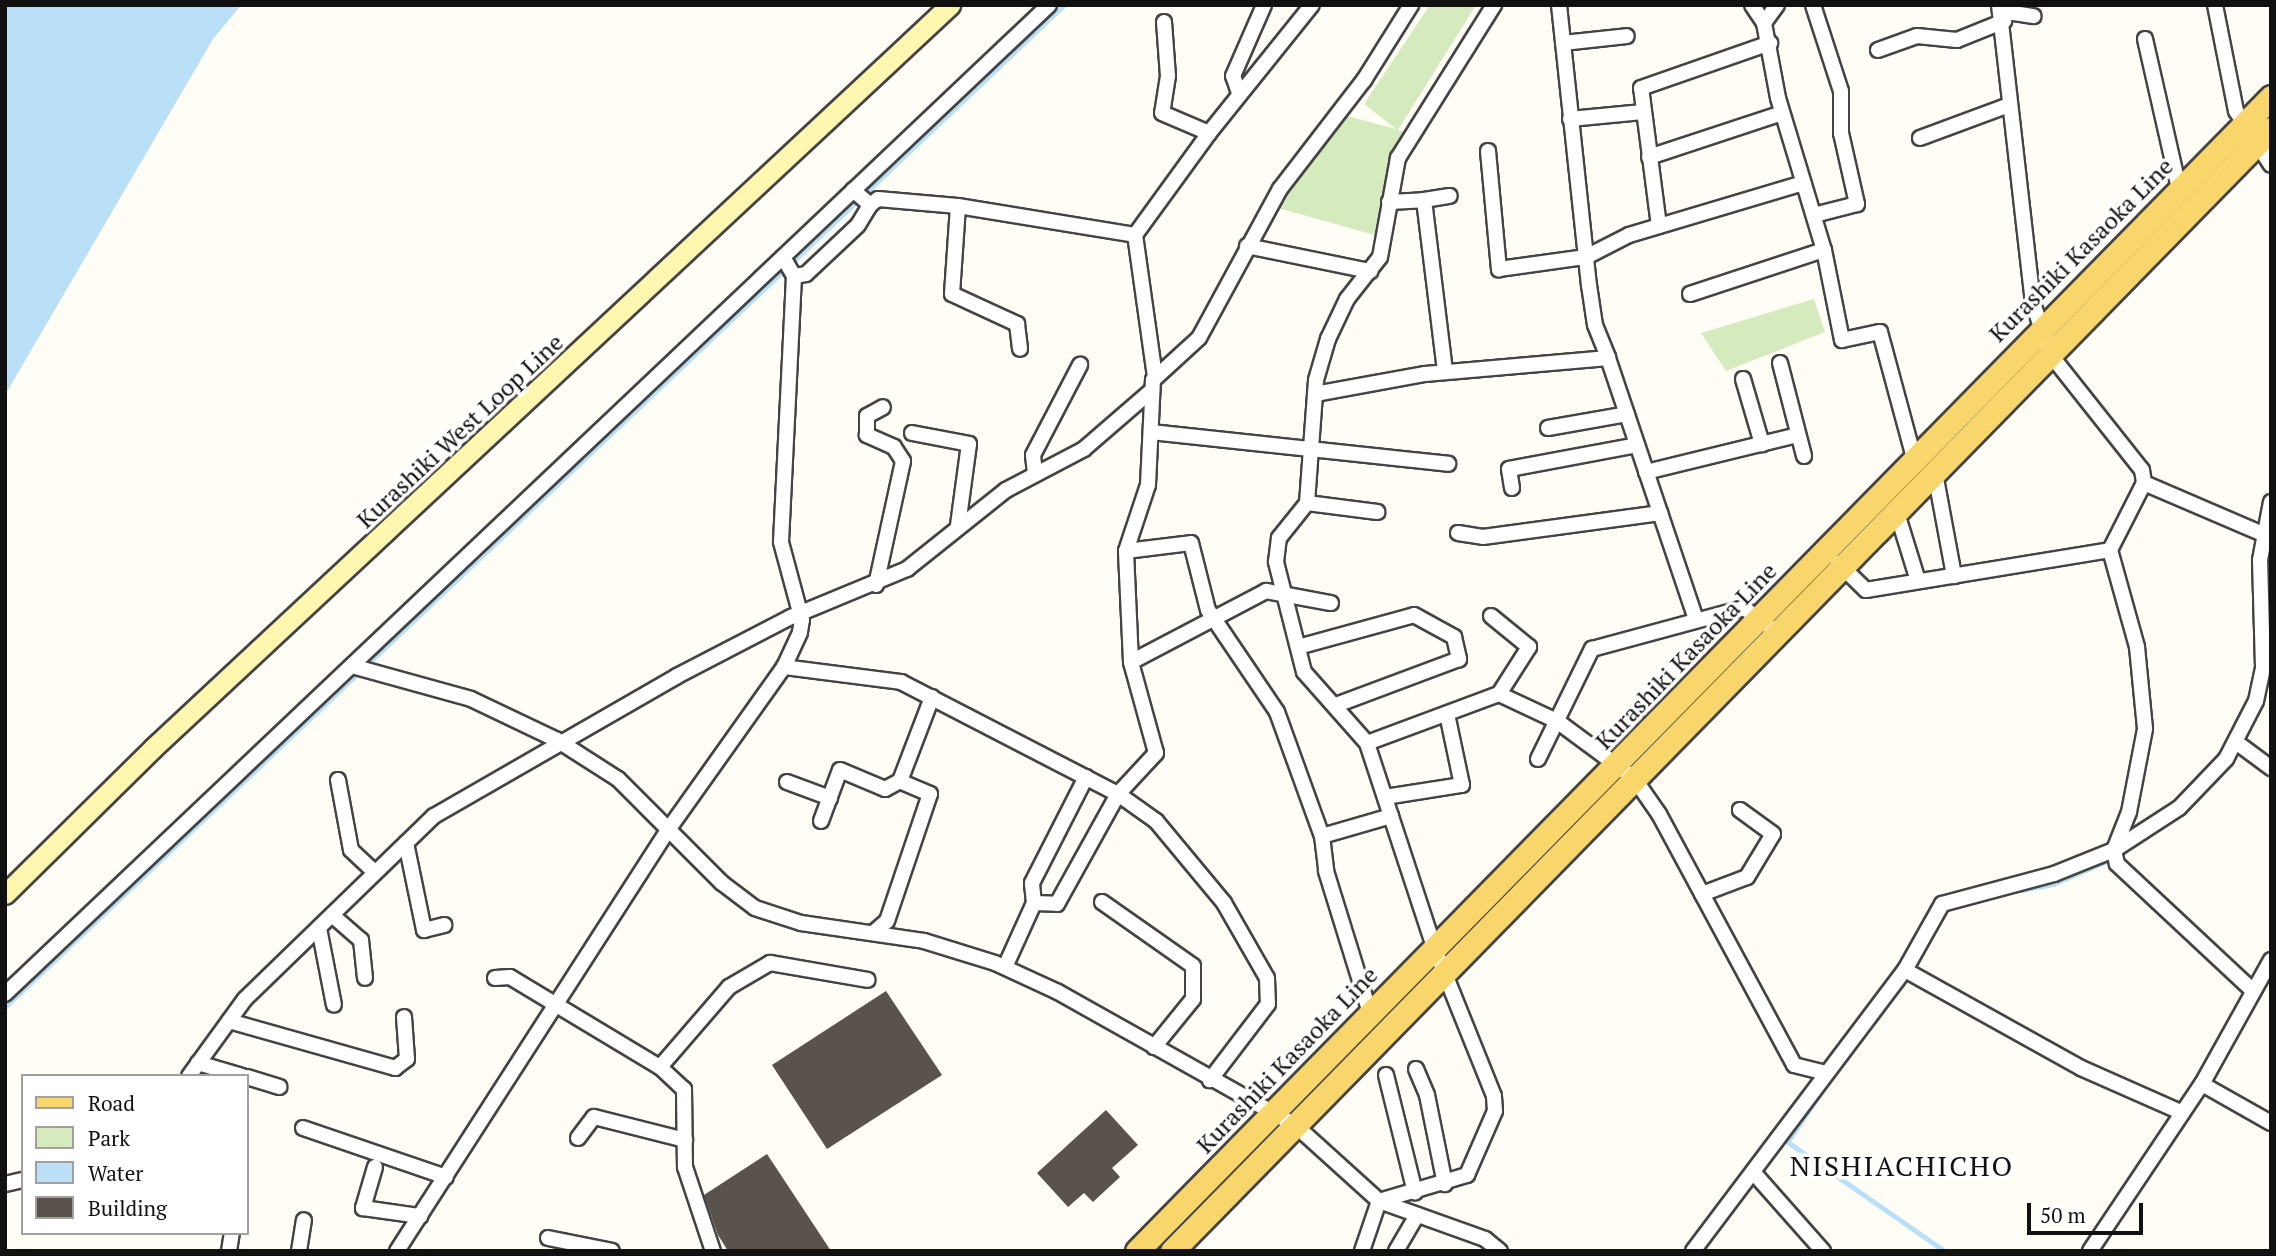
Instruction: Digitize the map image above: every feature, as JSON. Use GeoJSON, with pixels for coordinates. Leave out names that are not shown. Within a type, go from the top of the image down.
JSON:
{"type":"FeatureCollection","features":[{"type":"Feature","properties":{"kind":"main road","name":"Kurashiki West Loop Line"},"geometry":{"type":"LineString","coordinates":[[5,894],[153,748],[950,5]]}},
{"type":"Feature","properties":{"kind":"main road","name":"Kurashiki Kasaoka Line"},"geometry":{"type":"LineString","coordinates":[[1137,1251],[1434,947],[1779,634],[1843,569],[2258,132],[2271,97]]}},
{"type":"Feature","properties":{"kind":"main road","name":"Kurashiki Kasaoka Line"},"geometry":{"type":"LineString","coordinates":[[1172,1251],[1444,973],[1625,772],[1761,615],[1914,457],[2179,189],[2258,132]]}},
{"type":"Feature","properties":{"kind":"street"},"geometry":{"type":"LineString","coordinates":[[5,995],[359,669],[789,266],[861,197],[1049,5]]}},
{"type":"Feature","properties":{"kind":"street"},"geometry":{"type":"LineString","coordinates":[[1239,93],[1233,76],[1264,5]]}},
{"type":"Feature","properties":{"kind":"street"},"geometry":{"type":"LineString","coordinates":[[1034,903],[1057,904],[1118,794],[1156,753],[1131,662],[1126,551],[1148,485],[1153,383],[1135,235],[1239,93],[1312,5]]}},
{"type":"Feature","properties":{"kind":"street"},"geometry":{"type":"LineString","coordinates":[[190,1074],[229,1021],[274,968],[434,816],[557,740],[800,616],[876,580],[907,569],[958,524],[1034,470],[1084,449],[1199,338],[1251,247],[1280,189],[1364,80],[1412,5]]}},
{"type":"Feature","properties":{"kind":"street"},"geometry":{"type":"LineString","coordinates":[[1379,1201],[1445,1185],[1467,1175],[1496,1111],[1434,947],[1367,743],[1336,705],[1321,696],[1304,672],[1276,562],[1279,538],[1307,503],[1315,394],[1328,339],[1347,299],[1380,257],[1398,158],[1410,132],[1494,5]]}},
{"type":"Feature","properties":{"kind":"street"},"geometry":{"type":"LineString","coordinates":[[1559,5],[1595,325],[1695,617]]}},
{"type":"Feature","properties":{"kind":"street"},"geometry":{"type":"LineString","coordinates":[[1752,5],[1764,23],[1770,43],[1782,113],[1824,250],[1842,340],[1880,332],[1914,457]]}},
{"type":"Feature","properties":{"kind":"street"},"geometry":{"type":"LineString","coordinates":[[1764,23],[1777,5]]}},
{"type":"Feature","properties":{"kind":"street"},"geometry":{"type":"LineString","coordinates":[[1814,5],[1841,91],[1841,133],[1857,204],[1814,215]]}},
{"type":"Feature","properties":{"kind":"street"},"geometry":{"type":"LineString","coordinates":[[2216,5],[2271,165]]}},
{"type":"Feature","properties":{"kind":"street"},"geometry":{"type":"LineString","coordinates":[[2001,13],[2033,303],[2044,324],[2050,354],[2142,470],[2144,483],[2110,550],[2137,647],[2146,729],[2129,812],[2114,850],[2117,864],[2251,989]]}},
{"type":"Feature","properties":{"kind":"street"},"geometry":{"type":"LineString","coordinates":[[1878,50],[1917,36],[1957,40],[2001,13],[2034,16]]}},
{"type":"Feature","properties":{"kind":"street"},"geometry":{"type":"LineString","coordinates":[[1164,22],[1168,76],[1161,113],[1209,133]]}},
{"type":"Feature","properties":{"kind":"street"},"geometry":{"type":"LineString","coordinates":[[1563,43],[1627,36]]}},
{"type":"Feature","properties":{"kind":"street"},"geometry":{"type":"LineString","coordinates":[[2145,39],[2179,189]]}},
{"type":"Feature","properties":{"kind":"street"},"geometry":{"type":"LineString","coordinates":[[1659,226],[1641,88],[1770,43]]}},
{"type":"Feature","properties":{"kind":"street"},"geometry":{"type":"LineString","coordinates":[[1920,138],[2010,105]]}},
{"type":"Feature","properties":{"kind":"street"},"geometry":{"type":"LineString","coordinates":[[1570,120],[1643,112]]}},
{"type":"Feature","properties":{"kind":"street"},"geometry":{"type":"LineString","coordinates":[[1649,157],[1782,113]]}},
{"type":"Feature","properties":{"kind":"street"},"geometry":{"type":"LineString","coordinates":[[1488,150],[1499,269],[1586,257],[1659,226],[1803,183]]}},
{"type":"Feature","properties":{"kind":"street"},"geometry":{"type":"LineString","coordinates":[[1389,202],[1450,196]]}},
{"type":"Feature","properties":{"kind":"street"},"geometry":{"type":"LineString","coordinates":[[861,197],[958,206],[1135,235]]}},
{"type":"Feature","properties":{"kind":"street"},"geometry":{"type":"LineString","coordinates":[[789,266],[806,274],[861,197]]}},
{"type":"Feature","properties":{"kind":"street"},"geometry":{"type":"LineString","coordinates":[[1423,200],[1445,372]]}},
{"type":"Feature","properties":{"kind":"street"},"geometry":{"type":"LineString","coordinates":[[958,206],[952,294],[1017,324],[1020,349]]}},
{"type":"Feature","properties":{"kind":"street"},"geometry":{"type":"LineString","coordinates":[[1251,247],[1370,271]]}},
{"type":"Feature","properties":{"kind":"street"},"geometry":{"type":"LineString","coordinates":[[1690,294],[1824,250]]}},
{"type":"Feature","properties":{"kind":"street"},"geometry":{"type":"LineString","coordinates":[[397,1251],[549,1004],[665,827],[784,667],[800,616],[781,542],[789,266]]}},
{"type":"Feature","properties":{"kind":"street"},"geometry":{"type":"LineString","coordinates":[[1315,394],[1445,372],[1608,358]]}},
{"type":"Feature","properties":{"kind":"street"},"geometry":{"type":"LineString","coordinates":[[1780,363],[1804,456]]}},
{"type":"Feature","properties":{"kind":"street"},"geometry":{"type":"LineString","coordinates":[[1034,470],[1033,454],[1080,365]]}},
{"type":"Feature","properties":{"kind":"street"},"geometry":{"type":"LineString","coordinates":[[1743,379],[1762,444]]}},
{"type":"Feature","properties":{"kind":"street"},"geometry":{"type":"LineString","coordinates":[[876,580],[903,461],[894,447],[867,435],[867,416],[883,407]]}},
{"type":"Feature","properties":{"kind":"street"},"geometry":{"type":"LineString","coordinates":[[1548,428],[1627,414]]}},
{"type":"Feature","properties":{"kind":"street"},"geometry":{"type":"LineString","coordinates":[[1151,432],[1448,464]]}},
{"type":"Feature","properties":{"kind":"street"},"geometry":{"type":"LineString","coordinates":[[912,433],[969,444],[958,524]]}},
{"type":"Feature","properties":{"kind":"street"},"geometry":{"type":"LineString","coordinates":[[1646,472],[1798,435]]}},
{"type":"Feature","properties":{"kind":"street"},"geometry":{"type":"LineString","coordinates":[[1512,488],[1509,469],[1637,445]]}},
{"type":"Feature","properties":{"kind":"street"},"geometry":{"type":"LineString","coordinates":[[1936,473],[1954,576]]}},
{"type":"Feature","properties":{"kind":"street"},"geometry":{"type":"LineString","coordinates":[[2144,483],[2263,534]]}},
{"type":"Feature","properties":{"kind":"street"},"geometry":{"type":"LineString","coordinates":[[1693,1251],[1905,970],[1942,904],[2053,874],[2114,850],[2179,808],[2236,743],[2256,701],[2268,633],[2263,534],[2271,502]]}},
{"type":"Feature","properties":{"kind":"street"},"geometry":{"type":"LineString","coordinates":[[1307,503],[1377,512]]}},
{"type":"Feature","properties":{"kind":"street"},"geometry":{"type":"LineString","coordinates":[[1458,533],[1483,537],[1660,513]]}},
{"type":"Feature","properties":{"kind":"street"},"geometry":{"type":"LineString","coordinates":[[1897,513],[1918,582]]}},
{"type":"Feature","properties":{"kind":"street"},"geometry":{"type":"LineString","coordinates":[[1126,551],[1191,543],[1208,610],[1215,616],[1277,712],[1322,836],[1326,871],[1370,1013]]}},
{"type":"Feature","properties":{"kind":"street"},"geometry":{"type":"LineString","coordinates":[[1826,548],[1843,569],[1866,590],[2110,550]]}},
{"type":"Feature","properties":{"kind":"street"},"geometry":{"type":"LineString","coordinates":[[1131,662],[1266,591],[1283,592],[1331,603]]}},
{"type":"Feature","properties":{"kind":"street"},"geometry":{"type":"LineString","coordinates":[[1538,759],[1592,649],[1695,617],[1744,608],[1761,615],[1779,634]]}},
{"type":"Feature","properties":{"kind":"street"},"geometry":{"type":"LineString","coordinates":[[1297,647],[1413,615],[1454,637],[1459,659],[1336,705]]}},
{"type":"Feature","properties":{"kind":"street"},"geometry":{"type":"LineString","coordinates":[[1367,743],[1499,694],[1529,647],[1491,616]]}},
{"type":"Feature","properties":{"kind":"street"},"geometry":{"type":"LineString","coordinates":[[784,667],[901,682],[1118,794],[1156,821],[1191,859],[1267,978],[1268,1004],[1210,1080]]}},
{"type":"Feature","properties":{"kind":"street"},"geometry":{"type":"LineString","coordinates":[[359,669],[471,699],[557,740],[618,779],[665,827],[755,908],[801,923],[945,947],[1004,967],[1154,1047],[1270,1115],[1295,1125],[1379,1201],[1485,1239],[1500,1251]]}},
{"type":"Feature","properties":{"kind":"street"},"geometry":{"type":"LineString","coordinates":[[1499,694],[1557,721],[1625,772],[1702,894],[1794,1065],[1825,1073]]}},
{"type":"Feature","properties":{"kind":"street"},"geometry":{"type":"LineString","coordinates":[[821,821],[840,770],[885,789],[900,782],[932,697]]}},
{"type":"Feature","properties":{"kind":"street"},"geometry":{"type":"LineString","coordinates":[[1385,797],[1462,785],[1447,713]]}},
{"type":"Feature","properties":{"kind":"street"},"geometry":{"type":"LineString","coordinates":[[2236,743],[2271,768]]}},
{"type":"Feature","properties":{"kind":"street"},"geometry":{"type":"LineString","coordinates":[[1004,967],[1034,903],[1032,883],[1086,777]]}},
{"type":"Feature","properties":{"kind":"street"},"geometry":{"type":"LineString","coordinates":[[338,780],[351,850],[375,872]]}},
{"type":"Feature","properties":{"kind":"street"},"geometry":{"type":"LineString","coordinates":[[787,782],[830,798]]}},
{"type":"Feature","properties":{"kind":"street"},"geometry":{"type":"LineString","coordinates":[[873,933],[887,921],[930,794],[900,782]]}},
{"type":"Feature","properties":{"kind":"street"},"geometry":{"type":"LineString","coordinates":[[1702,894],[1747,877],[1773,834],[1740,810]]}},
{"type":"Feature","properties":{"kind":"street"},"geometry":{"type":"LineString","coordinates":[[1322,836],[1391,816]]}},
{"type":"Feature","properties":{"kind":"street"},"geometry":{"type":"LineString","coordinates":[[406,843],[424,930],[444,925]]}},
{"type":"Feature","properties":{"kind":"street"},"geometry":{"type":"LineString","coordinates":[[1102,902],[1194,966],[1193,999],[1154,1047]]}},
{"type":"Feature","properties":{"kind":"street"},"geometry":{"type":"LineString","coordinates":[[332,915],[361,940],[365,978]]}},
{"type":"Feature","properties":{"kind":"street"},"geometry":{"type":"LineString","coordinates":[[319,928],[334,1004]]}},
{"type":"Feature","properties":{"kind":"street"},"geometry":{"type":"LineString","coordinates":[[2090,1251],[2202,1084],[2251,989],[2271,960]]}},
{"type":"Feature","properties":{"kind":"street"},"geometry":{"type":"LineString","coordinates":[[660,1067],[729,987],[770,963],[868,980]]}},
{"type":"Feature","properties":{"kind":"street"},"geometry":{"type":"LineString","coordinates":[[1905,970],[2081,1068],[2183,1113]]}},
{"type":"Feature","properties":{"kind":"street"},"geometry":{"type":"LineString","coordinates":[[495,978],[510,977],[549,1004],[660,1067],[684,1089],[685,1140],[697,1212],[713,1251]]}},
{"type":"Feature","properties":{"kind":"street"},"geometry":{"type":"LineString","coordinates":[[229,1021],[395,1069],[407,1059],[404,1017]]}},
{"type":"Feature","properties":{"kind":"street"},"geometry":{"type":"LineString","coordinates":[[198,1063],[238,1074]]}},
{"type":"Feature","properties":{"kind":"street"},"geometry":{"type":"LineString","coordinates":[[1416,1069],[1427,1095],[1445,1185]]}},
{"type":"Feature","properties":{"kind":"street"},"geometry":{"type":"LineString","coordinates":[[1387,1075],[1415,1192]]}},
{"type":"Feature","properties":{"kind":"street"},"geometry":{"type":"LineString","coordinates":[[248,1077],[279,1087]]}},
{"type":"Feature","properties":{"kind":"street"},"geometry":{"type":"LineString","coordinates":[[2202,1084],[2271,1123]]}},
{"type":"Feature","properties":{"kind":"street"},"geometry":{"type":"LineString","coordinates":[[578,1138],[594,1117],[685,1140]]}},
{"type":"Feature","properties":{"kind":"street"},"geometry":{"type":"LineString","coordinates":[[303,1128],[442,1175]]}},
{"type":"Feature","properties":{"kind":"street"},"geometry":{"type":"LineString","coordinates":[[375,1167],[363,1208],[420,1216]]}},
{"type":"Feature","properties":{"kind":"street"},"geometry":{"type":"LineString","coordinates":[[1753,1172],[1823,1251]]}},
{"type":"Feature","properties":{"kind":"street"},"geometry":{"type":"LineString","coordinates":[[1362,1251],[1379,1201]]}},
{"type":"Feature","properties":{"kind":"street"},"geometry":{"type":"LineString","coordinates":[[1396,1251],[1417,1215]]}},
{"type":"Feature","properties":{"kind":"street"},"geometry":{"type":"LineString","coordinates":[[299,1251],[304,1220]]}},
{"type":"Feature","properties":{"kind":"street"},"geometry":{"type":"LineString","coordinates":[[548,1238],[612,1251]]}},
{"type":"Feature","properties":{"kind":"green space"},"geometry":{"type":"Polygon","coordinates":[[[1430,5],[1476,5],[1398,130],[1411,134],[1382,237],[1278,208],[1347,116],[1396,129],[1364,104],[1430,5]]]}},
{"type":"Feature","properties":{"kind":"green space"},"geometry":{"type":"Polygon","coordinates":[[[1814,299],[1825,332],[1726,371],[1701,333],[1814,299]]]}},
{"type":"Feature","properties":{"kind":"water"},"geometry":{"type":"Polygon","coordinates":[[[5,5],[241,5],[213,39],[5,395],[5,5]]]}},
{"type":"Feature","properties":{"kind":"building"},"geometry":{"type":"Polygon","coordinates":[[[886,991],[942,1075],[827,1149],[772,1065],[886,991]]]}},
{"type":"Feature","properties":{"kind":"building"},"geometry":{"type":"Polygon","coordinates":[[[1106,1110],[1138,1145],[1112,1168],[1120,1177],[1093,1202],[1084,1193],[1068,1207],[1037,1173],[1106,1110]]]}},
{"type":"Feature","properties":{"kind":"building"},"geometry":{"type":"Polygon","coordinates":[[[767,1154],[831,1251],[728,1251],[718,1235],[704,1195],[767,1154]]]}},
{"type":"Feature","properties":{"kind":"waterway"},"geometry":{"type":"LineString","coordinates":[[5,1007],[1064,5]]}},
{"type":"Feature","properties":{"kind":"waterway"},"geometry":{"type":"LineString","coordinates":[[964,512],[1030,470]]}},
{"type":"Feature","properties":{"kind":"waterway"},"geometry":{"type":"LineString","coordinates":[[933,540],[955,520]]}},
{"type":"Feature","properties":{"kind":"waterway"},"geometry":{"type":"LineString","coordinates":[[2267,577],[2269,663]]}},
{"type":"Feature","properties":{"kind":"waterway"},"geometry":{"type":"LineString","coordinates":[[755,696],[783,653]]}},
{"type":"Feature","properties":{"kind":"waterway"},"geometry":{"type":"LineString","coordinates":[[2233,759],[2263,699]]}},
{"type":"Feature","properties":{"kind":"waterway"},"geometry":{"type":"LineString","coordinates":[[2180,815],[2218,777]]}},
{"type":"Feature","properties":{"kind":"waterway"},"geometry":{"type":"LineString","coordinates":[[2022,890],[2053,884],[2112,859]]}},
{"type":"Feature","properties":{"kind":"waterway"},"geometry":{"type":"LineString","coordinates":[[522,1044],[581,952]]}},
{"type":"Feature","properties":{"kind":"waterway"},"geometry":{"type":"LineString","coordinates":[[1832,1077],[1788,1142],[1945,1251]]}},
{"type":"Feature","properties":{"kind":"district","name":"NISHIACHICHO"},"geometry":{"type":"Point","coordinates":[1902,1166]}}]}
